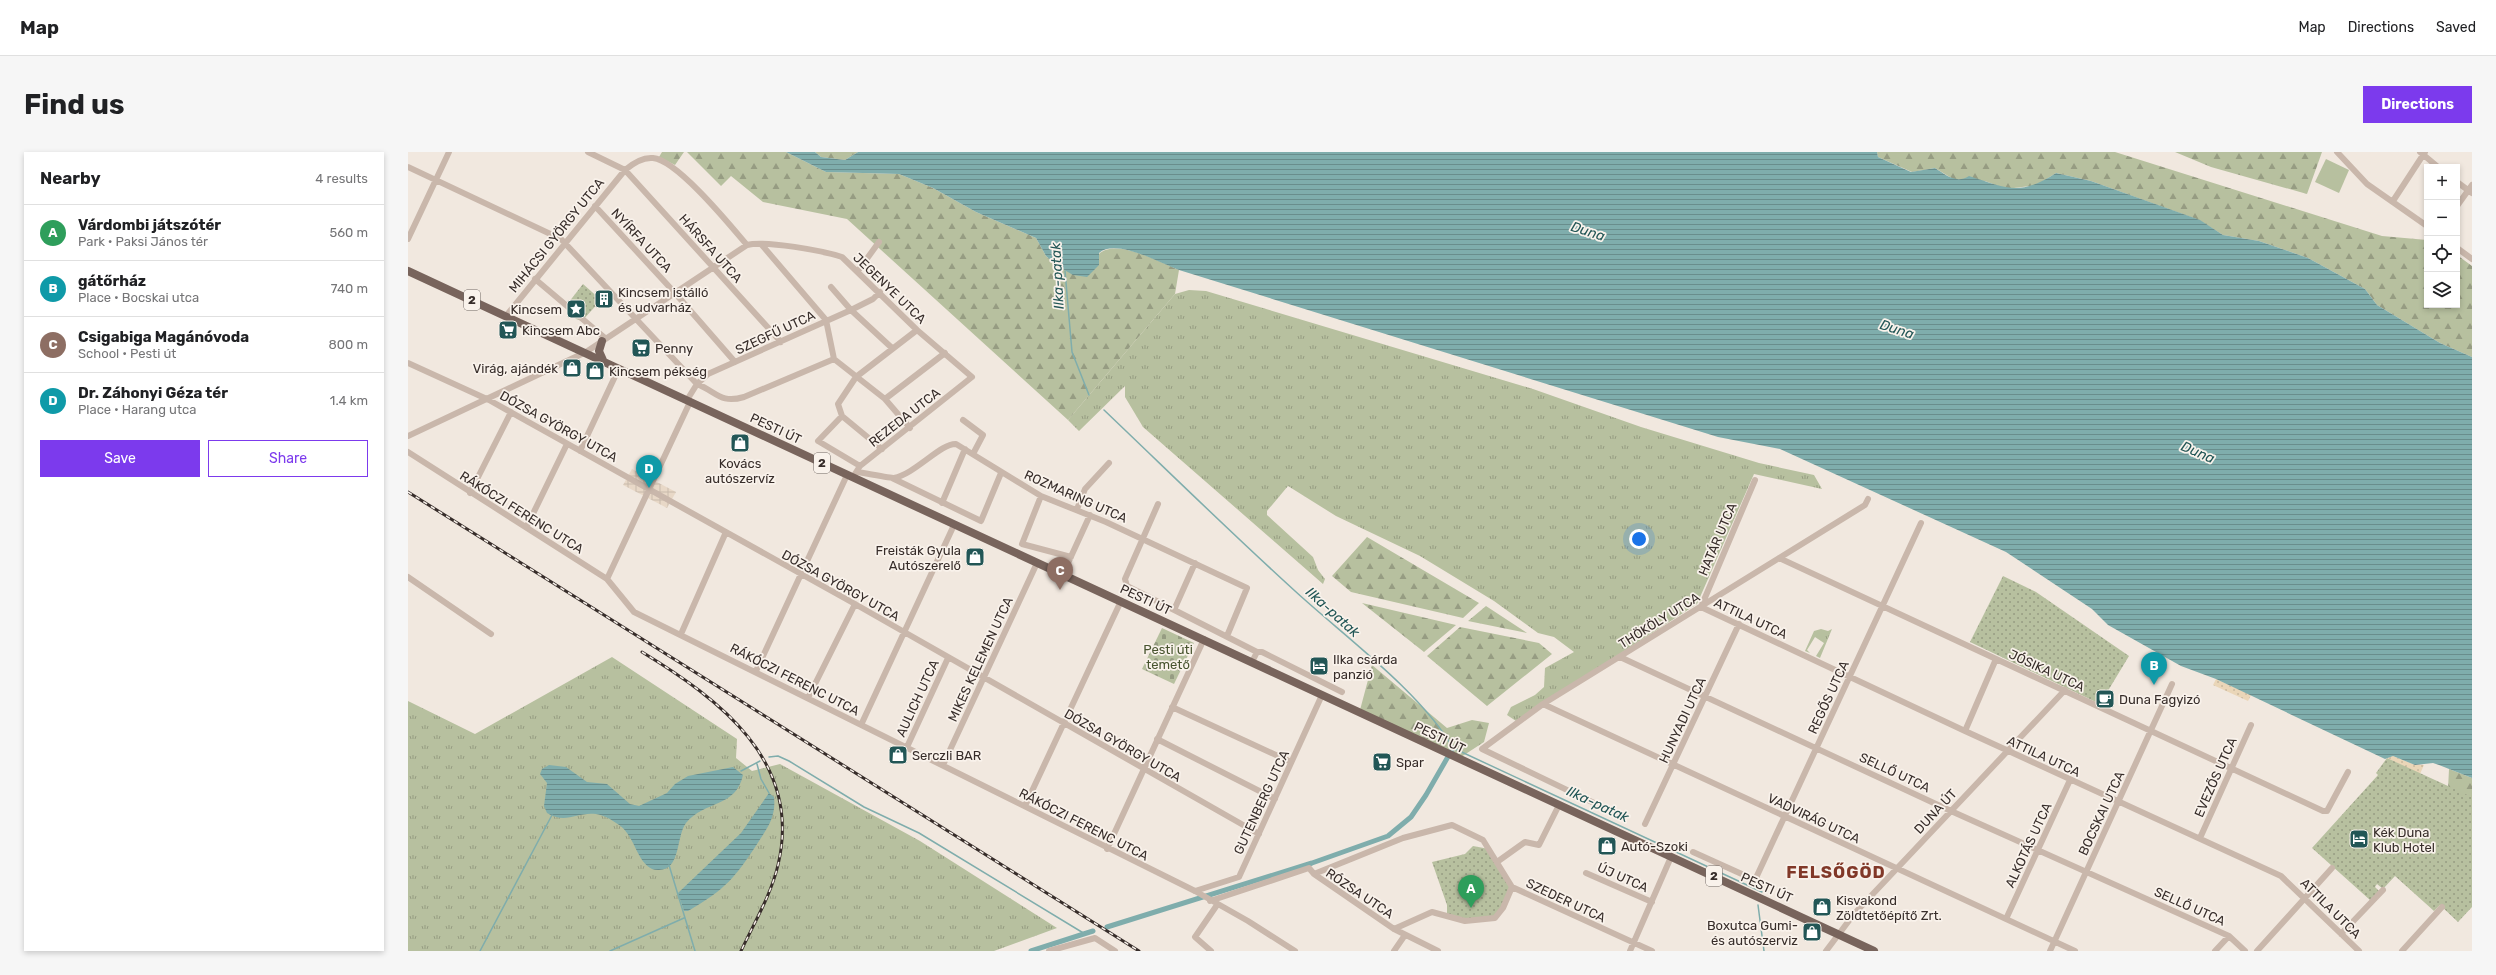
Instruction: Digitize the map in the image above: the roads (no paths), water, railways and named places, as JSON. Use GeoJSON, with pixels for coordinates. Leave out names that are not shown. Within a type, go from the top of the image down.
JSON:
{"type":"FeatureCollection","features":[{"type":"Feature","properties":{"kind":"main road","name":"PESTI ÚT"},"geometry":{"type":"LineString","coordinates":[[408,271],[586,352],[689,401],[854,473],[954,524],[1037,563],[1204,639],[1454,758],[1671,856],[1874,951]]}},
{"type":"Feature","properties":{"kind":"main road"},"geometry":{"type":"LineString","coordinates":[[603,339],[599,351],[603,360]]}},
{"type":"Feature","properties":{"kind":"street"},"geometry":{"type":"LineString","coordinates":[[408,239],[449,152]]}},
{"type":"Feature","properties":{"kind":"street"},"geometry":{"type":"LineString","coordinates":[[408,436],[586,352],[603,339],[747,245],[689,182],[668,164],[658,159],[647,158],[625,170],[588,152]]}},
{"type":"Feature","properties":{"kind":"street"},"geometry":{"type":"LineString","coordinates":[[2337,152],[2367,184],[2424,224]]}},
{"type":"Feature","properties":{"kind":"street"},"geometry":{"type":"LineString","coordinates":[[2393,201],[2422,153],[2435,164]]}},
{"type":"Feature","properties":{"kind":"street"},"geometry":{"type":"LineString","coordinates":[[408,167],[559,237],[697,384],[719,398],[732,400],[834,358]]}},
{"type":"Feature","properties":{"kind":"street","name":"MIHÁCSI GYÖRGY UTCA"},"geometry":{"type":"LineString","coordinates":[[506,316],[564,242],[625,170]]}},
{"type":"Feature","properties":{"kind":"street","name":"HÁRSFA UTCA"},"geometry":{"type":"LineString","coordinates":[[625,170],[781,342]]}},
{"type":"Feature","properties":{"kind":"street"},"geometry":{"type":"LineString","coordinates":[[2460,184],[2471,190],[2460,203]]}},
{"type":"Feature","properties":{"kind":"street","name":"NYÍRFA UTCA"},"geometry":{"type":"LineString","coordinates":[[595,206],[675,293],[735,362]]}},
{"type":"Feature","properties":{"kind":"street"},"geometry":{"type":"LineString","coordinates":[[858,271],[878,242]]}},
{"type":"Feature","properties":{"kind":"street"},"geometry":{"type":"LineString","coordinates":[[761,244],[826,320],[834,358],[856,378],[885,399],[910,428]]}},
{"type":"Feature","properties":{"kind":"street","name":"JEGENYE UTCA"},"geometry":{"type":"LineString","coordinates":[[747,245],[761,244],[829,253],[842,258],[880,292],[917,330],[972,377]]}},
{"type":"Feature","properties":{"kind":"street"},"geometry":{"type":"LineString","coordinates":[[2460,250],[2472,259]]}},
{"type":"Feature","properties":{"kind":"street"},"geometry":{"type":"LineString","coordinates":[[535,279],[603,339]]}},
{"type":"Feature","properties":{"kind":"street"},"geometry":{"type":"LineString","coordinates":[[831,286],[851,310],[892,348]]}},
{"type":"Feature","properties":{"kind":"street","name":"SZEGFŰ UTCA"},"geometry":{"type":"LineString","coordinates":[[608,579],[650,490],[697,384],[708,374],[851,310],[873,299],[880,292]]}},
{"type":"Feature","properties":{"kind":"street"},"geometry":{"type":"LineString","coordinates":[[882,449],[842,416],[838,404],[856,378],[892,348],[917,330]]}},
{"type":"Feature","properties":{"kind":"street"},"geometry":{"type":"LineString","coordinates":[[885,399],[945,353]]}},
{"type":"Feature","properties":{"kind":"street","name":"DÓZSA GYÖRGY UTCA"},"geometry":{"type":"LineString","coordinates":[[408,363],[511,412],[855,604],[1144,770],[1259,834]]}},
{"type":"Feature","properties":{"kind":"street"},"geometry":{"type":"LineString","coordinates":[[580,451],[619,368]]}},
{"type":"Feature","properties":{"kind":"street","name":"REZEDA UTCA"},"geometry":{"type":"LineString","coordinates":[[854,473],[972,377]]}},
{"type":"Feature","properties":{"kind":"street"},"geometry":{"type":"LineString","coordinates":[[470,493],[511,412]]}},
{"type":"Feature","properties":{"kind":"street"},"geometry":{"type":"LineString","coordinates":[[842,416],[818,442],[854,473],[875,473],[892,478],[981,521],[1002,473]]}},
{"type":"Feature","properties":{"kind":"street"},"geometry":{"type":"LineString","coordinates":[[963,420],[984,435],[973,454]]}},
{"type":"Feature","properties":{"kind":"street"},"geometry":{"type":"LineString","coordinates":[[527,526],[567,444]]}},
{"type":"Feature","properties":{"kind":"street","name":"ROZMARING UTCA"},"geometry":{"type":"LineString","coordinates":[[892,478],[914,469],[948,445],[956,444],[1041,496],[1077,509],[1142,538],[1247,588],[1227,636]]}},
{"type":"Feature","properties":{"kind":"street"},"geometry":{"type":"LineString","coordinates":[[942,503],[965,449]]}},
{"type":"Feature","properties":{"kind":"street","name":"RÁKÓCZI FERENC UTCA"},"geometry":{"type":"LineString","coordinates":[[408,452],[470,493],[527,526],[608,579],[634,612],[756,671],[1025,806],[1107,849],[1195,891],[1210,901]]}},
{"type":"Feature","properties":{"kind":"street"},"geometry":{"type":"LineString","coordinates":[[1077,509],[1085,489],[1109,463]]}},
{"type":"Feature","properties":{"kind":"street"},"geometry":{"type":"LineString","coordinates":[[756,671],[801,574],[854,473]]}},
{"type":"Feature","properties":{"kind":"street","name":"HATÁR UTCA"},"geometry":{"type":"LineString","coordinates":[[1701,607],[1755,480]]}},
{"type":"Feature","properties":{"kind":"street"},"geometry":{"type":"LineString","coordinates":[[1041,496],[1022,544],[1071,557]]}},
{"type":"Feature","properties":{"kind":"street","name":"THÖKÖLY UTCA"},"geometry":{"type":"LineString","coordinates":[[1619,815],[1482,749],[1544,704],[1865,505],[1868,499]]}},
{"type":"Feature","properties":{"kind":"street"},"geometry":{"type":"LineString","coordinates":[[1142,538],[1158,504]]}},
{"type":"Feature","properties":{"kind":"street"},"geometry":{"type":"LineString","coordinates":[[1063,574],[1090,515]]}},
{"type":"Feature","properties":{"kind":"street","name":"REGŐS UTCA"},"geometry":{"type":"LineString","coordinates":[[1693,852],[1755,880],[1921,523]]}},
{"type":"Feature","properties":{"kind":"street"},"geometry":{"type":"LineString","coordinates":[[861,725],[954,524]]}},
{"type":"Feature","properties":{"kind":"street"},"geometry":{"type":"LineString","coordinates":[[681,634],[726,532]]}},
{"type":"Feature","properties":{"kind":"street","name":"PESTI ÚT"},"geometry":{"type":"LineString","coordinates":[[1142,538],[1125,583],[1148,598],[1342,692]]}},
{"type":"Feature","properties":{"kind":"street","name":"JÓSIKA UTCA"},"geometry":{"type":"LineString","coordinates":[[1779,558],[2064,690],[2150,732],[2327,811],[2348,772]]}},
{"type":"Feature","properties":{"kind":"street","name":"MIKES KELEMEN UTCA"},"geometry":{"type":"LineString","coordinates":[[943,765],[1037,563]]}},
{"type":"Feature","properties":{"kind":"street"},"geometry":{"type":"LineString","coordinates":[[1174,610],[1195,563]]}},
{"type":"Feature","properties":{"kind":"street"},"geometry":{"type":"LineString","coordinates":[[408,577],[491,634]]}},
{"type":"Feature","properties":{"kind":"street"},"geometry":{"type":"LineString","coordinates":[[1025,806],[1121,601]]}},
{"type":"Feature","properties":{"kind":"street"},"geometry":{"type":"LineString","coordinates":[[808,698],[855,604]]}},
{"type":"Feature","properties":{"kind":"street","name":"ATTILA UTCA"},"geometry":{"type":"LineString","coordinates":[[1701,607],[2007,751],[2281,876],[2294,886],[2304,898],[2359,951]]}},
{"type":"Feature","properties":{"kind":"street","name":"HUNYADI UTCA"},"geometry":{"type":"LineString","coordinates":[[1645,824],[1739,624]]}},
{"type":"Feature","properties":{"kind":"street"},"geometry":{"type":"LineString","coordinates":[[1107,849],[1204,639]]}},
{"type":"Feature","properties":{"kind":"street"},"geometry":{"type":"LineString","coordinates":[[1252,662],[1257,652]]}},
{"type":"Feature","properties":{"kind":"street","name":"SELLŐ UTCA"},"geometry":{"type":"LineString","coordinates":[[1620,657],[1951,811],[2229,936],[2245,951]]}},
{"type":"Feature","properties":{"kind":"street","name":"AULICH UTCA"},"geometry":{"type":"LineString","coordinates":[[907,747],[948,658]]}},
{"type":"Feature","properties":{"kind":"street"},"geometry":{"type":"LineString","coordinates":[[1965,731],[1996,659]]}},
{"type":"Feature","properties":{"kind":"street","name":"BOCSKAI UTCA"},"geometry":{"type":"LineString","coordinates":[[2050,951],[2172,684]]}},
{"type":"Feature","properties":{"kind":"street","name":"DUNA ÚT"},"geometry":{"type":"LineString","coordinates":[[1826,951],[1843,926],[2064,690]]}},
{"type":"Feature","properties":{"kind":"street","name":"GUTENBERG UTCA"},"geometry":{"type":"LineString","coordinates":[[1195,891],[1239,877],[1322,695]]}},
{"type":"Feature","properties":{"kind":"street","name":"VADVIRÁG UTCA"},"geometry":{"type":"LineString","coordinates":[[1544,704],[2075,951]]}},
{"type":"Feature","properties":{"kind":"street"},"geometry":{"type":"LineString","coordinates":[[1172,707],[1291,762]]}},
{"type":"Feature","properties":{"kind":"street","name":"EVEZŐS UTCA"},"geometry":{"type":"LineString","coordinates":[[2200,838],[2251,725]]}},
{"type":"Feature","properties":{"kind":"street"},"geometry":{"type":"LineString","coordinates":[[1158,739],[1275,799]]}},
{"type":"Feature","properties":{"kind":"street","name":"ALKOTÁS UTCA"},"geometry":{"type":"LineString","coordinates":[[2006,919],[2070,780]]}},
{"type":"Feature","properties":{"kind":"street"},"geometry":{"type":"LineString","coordinates":[[1496,862],[1525,842],[1539,844],[1559,805]]}},
{"type":"Feature","properties":{"kind":"street","name":"SZEDER UTCA"},"geometry":{"type":"LineString","coordinates":[[1314,874],[1403,838],[1449,824],[1483,840],[1512,887],[1652,951]]}},
{"type":"Feature","properties":{"kind":"street"},"geometry":{"type":"LineString","coordinates":[[1630,951],[1671,856]]}},
{"type":"Feature","properties":{"kind":"street"},"geometry":{"type":"LineString","coordinates":[[1210,901],[1309,868],[1314,874]]}},
{"type":"Feature","properties":{"kind":"street"},"geometry":{"type":"LineString","coordinates":[[2257,951],[2332,868]]}},
{"type":"Feature","properties":{"kind":"street","name":"ÚJ UTCA"},"geometry":{"type":"LineString","coordinates":[[1586,873],[1652,902]]}},
{"type":"Feature","properties":{"kind":"street","name":"RÓZSA UTCA"},"geometry":{"type":"LineString","coordinates":[[1314,874],[1394,929],[1438,951]]}},
{"type":"Feature","properties":{"kind":"street","name":"RÓZSA UTCA"},"geometry":{"type":"LineString","coordinates":[[1394,929],[1432,912],[1465,922],[1495,918],[1503,908],[1512,887]]}},
{"type":"Feature","properties":{"kind":"street"},"geometry":{"type":"LineString","coordinates":[[2341,934],[2382,890]]}},
{"type":"Feature","properties":{"kind":"street"},"geometry":{"type":"LineString","coordinates":[[1210,901],[1248,921],[1295,951]]}},
{"type":"Feature","properties":{"kind":"street"},"geometry":{"type":"LineString","coordinates":[[1211,951],[1195,937],[1217,905]]}},
{"type":"Feature","properties":{"kind":"street"},"geometry":{"type":"LineString","coordinates":[[2402,951],[2442,907]]}},
{"type":"Feature","properties":{"kind":"street"},"geometry":{"type":"LineString","coordinates":[[1394,951],[1404,935]]}},
{"type":"Feature","properties":{"kind":"street"},"geometry":{"type":"LineString","coordinates":[[2215,951],[2229,936]]}},
{"type":"Feature","properties":{"kind":"street"},"geometry":{"type":"LineString","coordinates":[[1051,951],[1095,938],[1116,951]]}},
{"type":"Feature","properties":{"kind":"water","name":"Duna"},"geometry":{"type":"Polygon","coordinates":[[[786,152],[815,152],[821,157],[845,160],[858,152],[1877,152],[1878,157],[1911,172],[1935,168],[1951,178],[1960,179],[1969,176],[2003,187],[2022,188],[2043,181],[2056,173],[2091,181],[2200,220],[2223,235],[2259,241],[2308,258],[2365,289],[2377,305],[2440,343],[2472,357],[2472,778],[2433,763],[2415,765],[2393,756],[2385,759],[2216,679],[2181,666],[2108,625],[2092,609],[2006,552],[1780,449],[1718,437],[1179,270],[1127,250],[1116,248],[1107,249],[1099,253],[1099,265],[1087,277],[1073,275],[1056,265],[1046,256],[1036,238],[976,212],[933,188],[899,174],[826,172],[786,152]]]}},
{"type":"Feature","properties":{"kind":"water"},"geometry":{"type":"Polygon","coordinates":[[[549,765],[566,767],[587,782],[607,784],[630,804],[639,806],[667,793],[675,784],[688,776],[733,767],[743,775],[739,786],[727,799],[702,810],[686,823],[675,859],[666,869],[659,870],[653,869],[643,862],[624,829],[615,822],[603,816],[594,814],[563,818],[547,813],[544,806],[547,783],[540,774],[542,769],[549,765]]]}},
{"type":"Feature","properties":{"kind":"water"},"geometry":{"type":"Polygon","coordinates":[[[769,793],[774,797],[774,809],[769,825],[736,874],[712,896],[688,911],[684,911],[678,893],[741,833],[769,793]]]}},
{"type":"Feature","properties":{"kind":"waterway","name":"Ilka-patak"},"geometry":{"type":"LineString","coordinates":[[1065,271],[1072,352],[1089,395]]}},
{"type":"Feature","properties":{"kind":"waterway","name":"Ilka-patak"},"geometry":{"type":"LineString","coordinates":[[1104,410],[1271,569],[1402,686],[1422,706],[1439,727],[1453,748],[1762,892]]}},
{"type":"Feature","properties":{"kind":"waterway"},"geometry":{"type":"LineString","coordinates":[[1107,927],[1312,863],[1388,836],[1411,817],[1426,795],[1453,748]]}},
{"type":"Feature","properties":{"kind":"waterway"},"geometry":{"type":"LineString","coordinates":[[769,757],[778,756],[789,761],[864,807],[919,833],[1085,934]]}},
{"type":"Feature","properties":{"kind":"waterway"},"geometry":{"type":"LineString","coordinates":[[741,771],[760,761]]}},
{"type":"Feature","properties":{"kind":"waterway"},"geometry":{"type":"LineString","coordinates":[[757,764],[761,779],[769,793]]}},
{"type":"Feature","properties":{"kind":"waterway"},"geometry":{"type":"LineString","coordinates":[[480,951],[552,815]]}},
{"type":"Feature","properties":{"kind":"waterway"},"geometry":{"type":"LineString","coordinates":[[669,865],[695,951]]}},
{"type":"Feature","properties":{"kind":"waterway","name":"Ilka-patak"},"geometry":{"type":"LineString","coordinates":[[1758,905],[1764,951]]}},
{"type":"Feature","properties":{"kind":"waterway"},"geometry":{"type":"LineString","coordinates":[[610,951],[684,918]]}},
{"type":"Feature","properties":{"kind":"waterway"},"geometry":{"type":"LineString","coordinates":[[1031,951],[1093,931]]}},
{"type":"Feature","properties":{"kind":"railway"},"geometry":{"type":"LineString","coordinates":[[408,492],[1139,951]]}},
{"type":"Feature","properties":{"kind":"railway"},"geometry":{"type":"LineString","coordinates":[[642,652],[699,690],[725,713],[748,737],[766,764],[778,794],[782,828],[778,865],[767,898],[741,951]]}},
{"type":"Feature","properties":{"kind":"place","name":"Kincsem istálló és udvarház"},"geometry":{"type":"Point","coordinates":[604,299]}},
{"type":"Feature","properties":{"kind":"place","name":"Kincsem"},"geometry":{"type":"Point","coordinates":[576,309]}},
{"type":"Feature","properties":{"kind":"place","name":"Kincsem Abc"},"geometry":{"type":"Point","coordinates":[508,330]}},
{"type":"Feature","properties":{"kind":"place","name":"Penny"},"geometry":{"type":"Point","coordinates":[641,348]}},
{"type":"Feature","properties":{"kind":"place","name":"Virág, ajándék"},"geometry":{"type":"Point","coordinates":[572,368]}},
{"type":"Feature","properties":{"kind":"place","name":"Kincsem pékség"},"geometry":{"type":"Point","coordinates":[595,371]}},
{"type":"Feature","properties":{"kind":"place","name":"Kovács autószervíz"},"geometry":{"type":"Point","coordinates":[740,443]}},
{"type":"Feature","properties":{"kind":"place","name":"Dr. Záhonyi Géza tér"},"geometry":{"type":"Point","coordinates":[649,488]}},
{"type":"Feature","properties":{"kind":"place","name":"Freisták Gyula Autószerelő"},"geometry":{"type":"Point","coordinates":[975,557]}},
{"type":"Feature","properties":{"kind":"place","name":"Csigabiga Magánóvoda"},"geometry":{"type":"Point","coordinates":[1060,590]}},
{"type":"Feature","properties":{"kind":"place","name":"Ilka csárda panzió"},"geometry":{"type":"Point","coordinates":[1319,666]}},
{"type":"Feature","properties":{"kind":"place","name":"gátőrház"},"geometry":{"type":"Point","coordinates":[2154,685]}},
{"type":"Feature","properties":{"kind":"place","name":"Duna Fagyizó"},"geometry":{"type":"Point","coordinates":[2105,699]}},
{"type":"Feature","properties":{"kind":"place","name":"Serczli BAR"},"geometry":{"type":"Point","coordinates":[898,755]}},
{"type":"Feature","properties":{"kind":"place","name":"Spar"},"geometry":{"type":"Point","coordinates":[1382,762]}},
{"type":"Feature","properties":{"kind":"place","name":"Kék Duna Klub Hotel"},"geometry":{"type":"Point","coordinates":[2359,839]}},
{"type":"Feature","properties":{"kind":"place","name":"Autó-Szoki"},"geometry":{"type":"Point","coordinates":[1607,846]}},
{"type":"Feature","properties":{"kind":"place","name":"Kisvakond Zöldtetőépítő Zrt."},"geometry":{"type":"Point","coordinates":[1822,907]}},
{"type":"Feature","properties":{"kind":"place","name":"Várdombi játszótér"},"geometry":{"type":"Point","coordinates":[1471,908]}},
{"type":"Feature","properties":{"kind":"place","name":"Boxutca Gumi- és autószerviz"},"geometry":{"type":"Point","coordinates":[1812,932]}},
{"type":"Feature","properties":{"kind":"district","name":"FELSŐGÖD"},"geometry":{"type":"Point","coordinates":[1836,872]}},
{"type":"Feature","properties":{"kind":"park label","name":"Pesti úti temető"},"geometry":{"type":"Point","coordinates":[1168,656]}}]}
